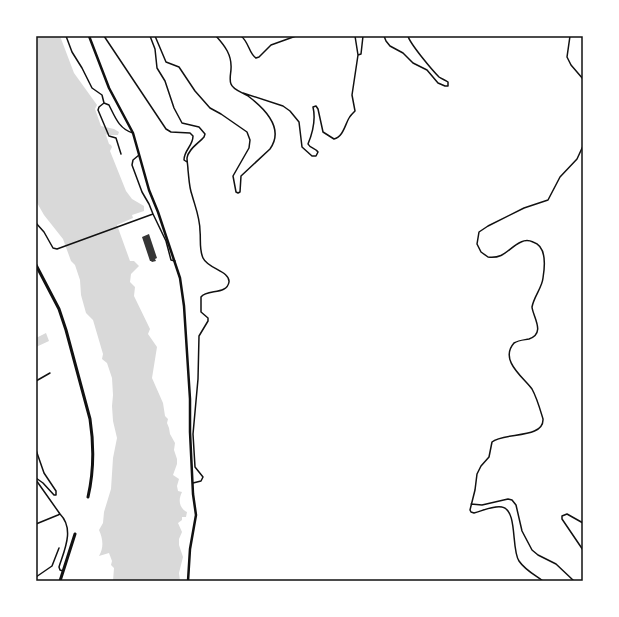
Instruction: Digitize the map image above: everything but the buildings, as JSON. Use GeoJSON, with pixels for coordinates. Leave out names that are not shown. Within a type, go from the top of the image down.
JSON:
{"type":"FeatureCollection","features":[{"type":"Feature","properties":{"kind":"highway"},"geometry":{"type":"LineString","coordinates":[[36,264],[59,309],[90,419],[93,457],[92,480],[88,497]]}},
{"type":"Feature","properties":{"kind":"highway"},"geometry":{"type":"LineString","coordinates":[[60,581],[75,534]]}},
{"type":"Feature","properties":{"kind":"main road"},"geometry":{"type":"LineString","coordinates":[[89,36],[109,88],[133,133],[149,190],[180,278],[184,306],[190,399],[192,483],[196,516],[190,549],[188,581]]}},
{"type":"Feature","properties":{"kind":"street"},"geometry":{"type":"LineString","coordinates":[[66,36],[72,52],[92,88],[102,95],[104,103],[108,105],[119,124],[128,132],[133,133]]}},
{"type":"Feature","properties":{"kind":"street"},"geometry":{"type":"LineString","coordinates":[[104,36],[166,128],[171,132],[190,133],[193,136],[193,141],[184,154],[184,160],[187,162]]}},
{"type":"Feature","properties":{"kind":"street"},"geometry":{"type":"LineString","coordinates":[[150,36],[155,49],[157,68],[165,81],[175,111],[182,123],[199,127],[205,134],[189,152],[187,162],[190,188],[199,224],[201,252],[203,258],[208,265],[224,272],[229,281],[223,289],[206,293],[201,297],[201,312],[208,318],[208,321],[199,336],[198,379],[193,434],[195,467],[203,477],[201,481],[192,483]]}},
{"type":"Feature","properties":{"kind":"street"},"geometry":{"type":"LineString","coordinates":[[155,36],[166,62],[179,67],[195,91],[208,106],[242,128],[248,135],[249,148],[233,176],[237,193],[240,192],[241,176],[270,149],[276,136],[275,127],[270,118],[242,92]]}},
{"type":"Feature","properties":{"kind":"street"},"geometry":{"type":"LineString","coordinates":[[216,36],[226,47],[229,56],[231,67],[231,84],[235,89],[283,106],[290,110],[299,122],[302,147],[312,156],[318,154],[318,152],[308,144],[313,131],[313,107],[316,106],[318,109],[323,132],[334,139],[339,137],[348,123],[348,120],[355,111],[352,95],[358,55],[355,36]]}},
{"type":"Feature","properties":{"kind":"street"},"geometry":{"type":"LineString","coordinates":[[241,36],[247,42],[253,56],[256,58],[259,57],[271,45],[296,36]]}},
{"type":"Feature","properties":{"kind":"street"},"geometry":{"type":"LineString","coordinates":[[358,55],[361,54],[363,36]]}},
{"type":"Feature","properties":{"kind":"street"},"geometry":{"type":"LineString","coordinates":[[384,36],[390,46],[403,53],[413,63],[427,70],[438,83],[448,86],[448,82],[438,76],[422,57],[408,36]]}},
{"type":"Feature","properties":{"kind":"street"},"geometry":{"type":"LineString","coordinates":[[570,36],[567,57],[571,65],[583,80]]}},
{"type":"Feature","properties":{"kind":"street"},"geometry":{"type":"LineString","coordinates":[[104,103],[98,110],[110,136],[116,138],[121,154]]}},
{"type":"Feature","properties":{"kind":"street"},"geometry":{"type":"LineString","coordinates":[[543,581],[527,570],[519,561],[516,554],[511,520],[505,508],[499,507],[472,513],[470,510],[477,474],[481,466],[489,457],[492,442],[506,436],[532,432],[540,428],[544,421],[533,391],[517,372],[509,356],[510,350],[514,343],[531,338],[537,332],[538,326],[532,311],[532,307],[543,279],[544,264],[542,251],[538,244],[526,241],[519,243],[500,257],[488,257],[478,248],[477,239],[481,230],[509,215],[548,200],[560,177],[579,157],[583,146]]}},
{"type":"Feature","properties":{"kind":"street"},"geometry":{"type":"LineString","coordinates":[[139,155],[133,160],[132,165],[142,192],[166,241],[171,260],[175,261]]}},
{"type":"Feature","properties":{"kind":"street"},"geometry":{"type":"LineString","coordinates":[[36,223],[44,232],[54,249],[64,247],[152,214]]}},
{"type":"Feature","properties":{"kind":"street"},"geometry":{"type":"LineString","coordinates":[[36,381],[50,373]]}},
{"type":"Feature","properties":{"kind":"street"},"geometry":{"type":"LineString","coordinates":[[36,450],[44,473],[56,490],[56,495],[43,483],[36,479]]}},
{"type":"Feature","properties":{"kind":"street"},"geometry":{"type":"LineString","coordinates":[[36,479],[64,518],[68,536],[59,567],[60,570],[63,571]]}},
{"type":"Feature","properties":{"kind":"street"},"geometry":{"type":"LineString","coordinates":[[471,504],[482,505],[508,499],[512,500],[516,505],[522,531],[532,550],[538,555],[556,564],[574,581]]}},
{"type":"Feature","properties":{"kind":"street"},"geometry":{"type":"LineString","coordinates":[[36,524],[60,514]]}},
{"type":"Feature","properties":{"kind":"street"},"geometry":{"type":"LineString","coordinates":[[583,523],[567,514],[562,516],[562,519],[583,550]]}},
{"type":"Feature","properties":{"kind":"street"},"geometry":{"type":"LineString","coordinates":[[36,577],[52,566],[59,548]]}},
{"type":"Feature","properties":{"kind":"shaded area"},"geometry":{"type":"Polygon","coordinates":[[[36,36],[60,36],[74,73],[97,105],[95,109],[101,126],[114,129],[119,132],[118,135],[110,134],[104,135],[106,135],[109,144],[112,147],[110,151],[126,191],[132,199],[144,206],[144,211],[132,215],[133,218],[117,225],[130,261],[134,261],[139,266],[131,274],[130,282],[135,287],[134,296],[150,329],[148,334],[157,347],[152,378],[163,403],[165,416],[168,419],[167,423],[170,434],[175,443],[174,450],[177,464],[173,475],[179,479],[177,486],[178,491],[182,492],[180,504],[187,512],[186,517],[182,517],[182,520],[178,523],[182,532],[179,539],[179,545],[183,557],[179,573],[180,581],[113,581],[114,568],[111,565],[112,561],[109,553],[99,556],[102,550],[102,543],[99,530],[103,523],[104,512],[111,489],[113,458],[117,438],[113,421],[112,378],[107,363],[102,359],[103,354],[93,320],[86,313],[81,295],[80,280],[75,265],[71,261],[63,239],[44,215],[36,201],[36,36]]]}},
{"type":"Feature","properties":{"kind":"shaded area"},"geometry":{"type":"Polygon","coordinates":[[[46,333],[49,341],[36,347],[36,338],[46,333]]]}}]}
